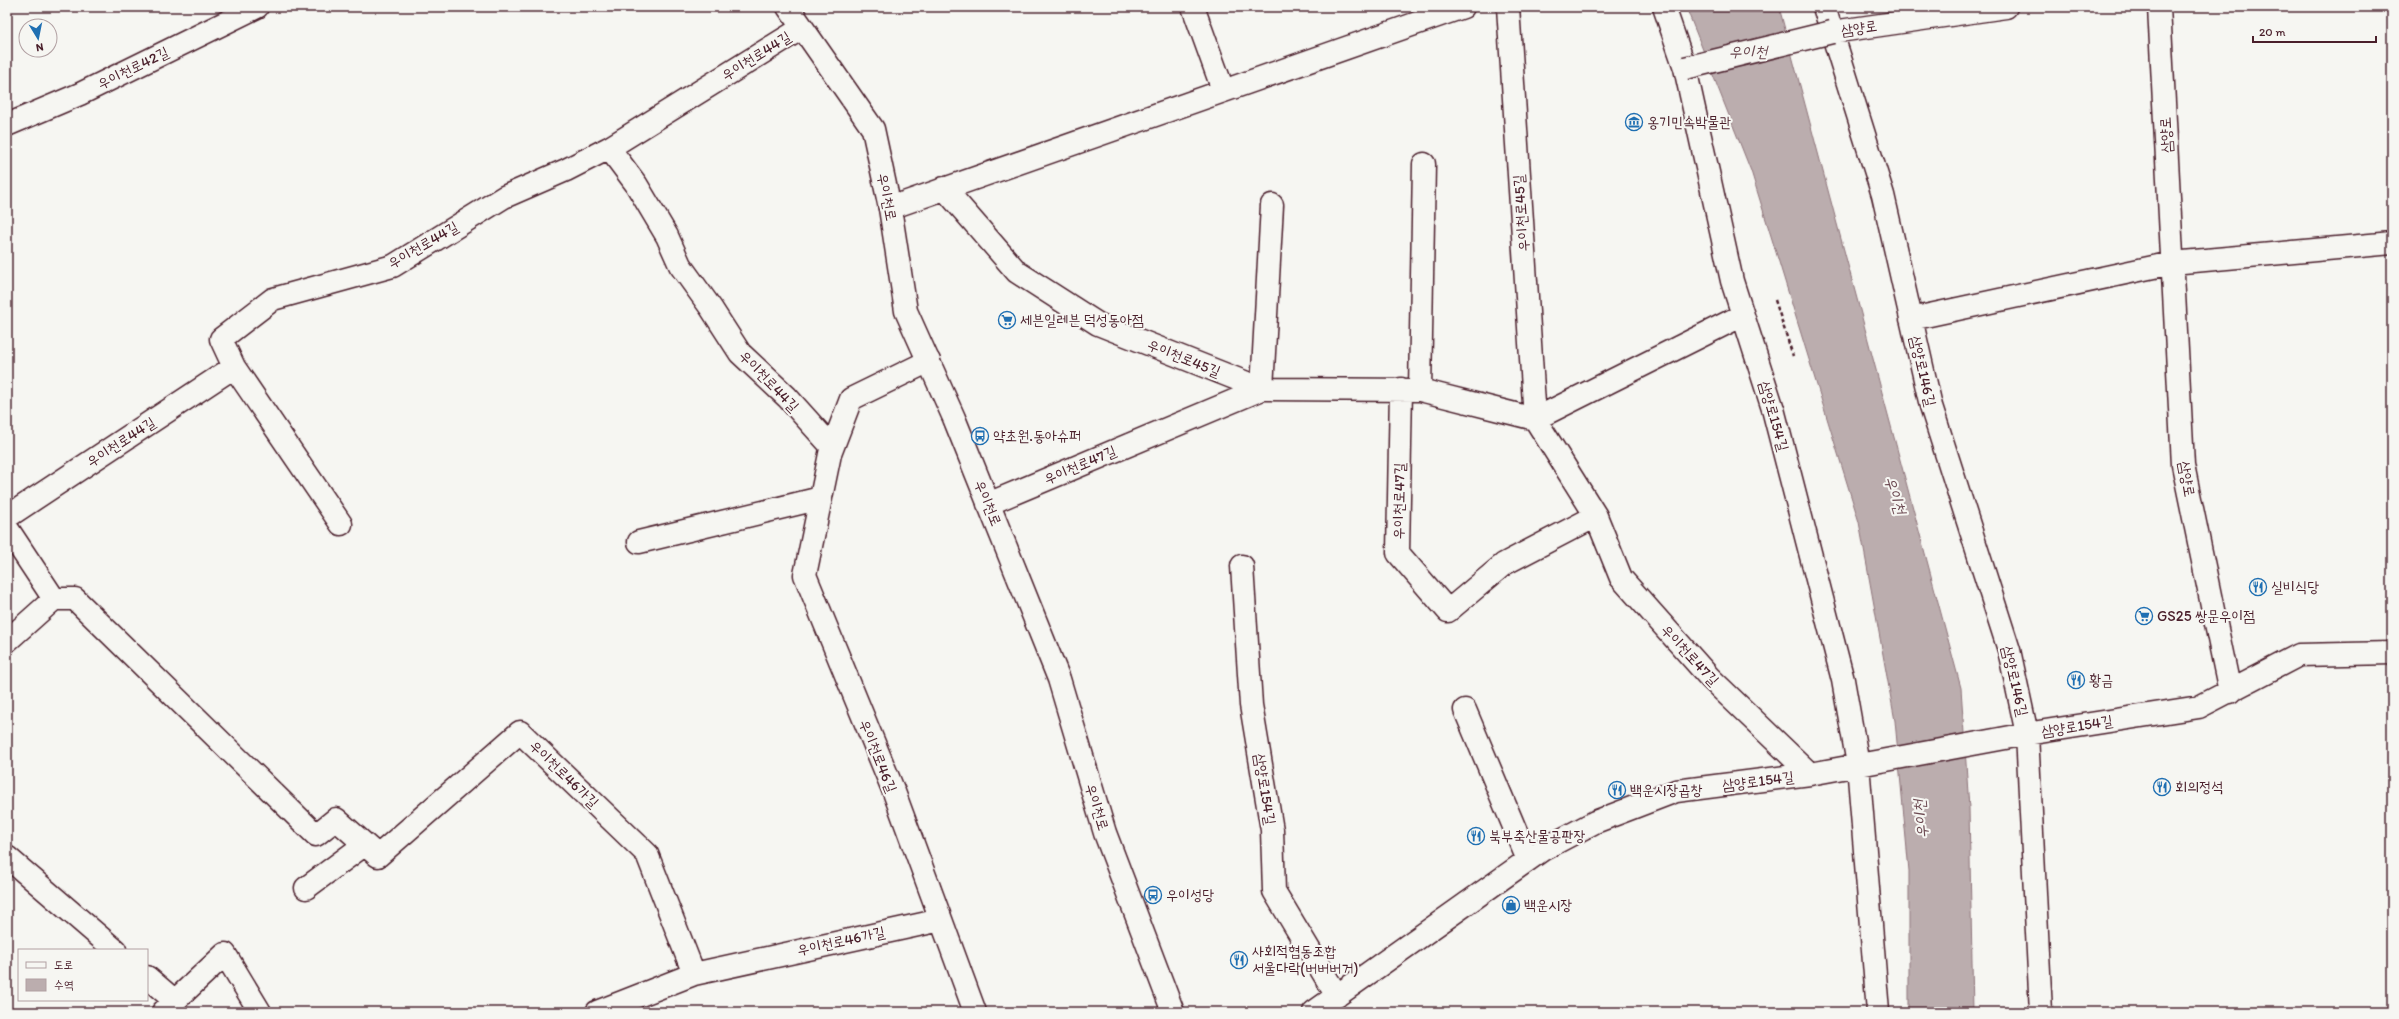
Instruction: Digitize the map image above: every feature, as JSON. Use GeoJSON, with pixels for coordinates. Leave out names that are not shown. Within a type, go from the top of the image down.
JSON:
{"type":"FeatureCollection","features":[{"type":"Feature","properties":{"kind":"street","name":"우이천로"},"geometry":{"type":"LineString","coordinates":[[788,7],[873,129],[890,208],[906,311],[954,418],[1059,679],[1105,833],[1173,1012]]}},
{"type":"Feature","properties":{"kind":"street"},"geometry":{"type":"LineString","coordinates":[[1193,7],[1223,90]]}},
{"type":"Feature","properties":{"kind":"street","name":"우이천로45길"},"geometry":{"type":"LineString","coordinates":[[1508,7],[1535,419]]}},
{"type":"Feature","properties":{"kind":"street","name":"삼양로154길"},"geometry":{"type":"LineString","coordinates":[[1664,7],[1685,68],[1732,281],[1773,409],[1807,534],[1843,680],[1858,764],[1878,1012]]}},
{"type":"Feature","properties":{"kind":"street","name":"삼양로146길"},"geometry":{"type":"LineString","coordinates":[[1824,7],[1883,195],[1931,406],[2009,650],[2027,734]]}},
{"type":"Feature","properties":{"kind":"street","name":"삼양로"},"geometry":{"type":"LineString","coordinates":[[1685,68],[1832,32],[2006,7]]}},
{"type":"Feature","properties":{"kind":"street","name":"삼양로"},"geometry":{"type":"LineString","coordinates":[[2159,7],[2183,465],[2230,692]]}},
{"type":"Feature","properties":{"kind":"street"},"geometry":{"type":"LineString","coordinates":[[890,208],[1455,8]]}},
{"type":"Feature","properties":{"kind":"street","name":"우이천로42길"},"geometry":{"type":"LineString","coordinates":[[7,125],[80,94],[243,9]]}},
{"type":"Feature","properties":{"kind":"street","name":"우이천로44길"},"geometry":{"type":"LineString","coordinates":[[341,524],[234,367],[221,339],[273,299],[393,266],[504,197],[566,170],[609,148],[802,28]]}},
{"type":"Feature","properties":{"kind":"street","name":"우이천로44길"},"geometry":{"type":"LineString","coordinates":[[609,148],[636,184],[667,236],[680,265],[711,308],[740,353],[786,397],[832,448]]}},
{"type":"Feature","properties":{"kind":"street","name":"우이천로47길"},"geometry":{"type":"LineString","coordinates":[[1424,164],[1411,389],[1398,553],[1448,611],[1504,564],[1596,516]]}},
{"type":"Feature","properties":{"kind":"street","name":"우이천로45길"},"geometry":{"type":"LineString","coordinates":[[944,188],[1017,272],[1098,324],[1262,389]]}},
{"type":"Feature","properties":{"kind":"street"},"geometry":{"type":"LineString","coordinates":[[1262,389],[1272,204]]}},
{"type":"Feature","properties":{"kind":"street"},"geometry":{"type":"LineString","coordinates":[[1911,319],[2172,263],[2392,243]]}},
{"type":"Feature","properties":{"kind":"street"},"geometry":{"type":"LineString","coordinates":[[1535,419],[1742,315]]}},
{"type":"Feature","properties":{"kind":"street","name":"우이천로46길"},"geometry":{"type":"LineString","coordinates":[[929,361],[851,399],[832,448],[805,575],[894,792],[975,1012]]}},
{"type":"Feature","properties":{"kind":"street","name":"우이천로44길"},"geometry":{"type":"LineString","coordinates":[[7,517],[234,367]]}},
{"type":"Feature","properties":{"kind":"street","name":"우이천로47길"},"geometry":{"type":"LineString","coordinates":[[988,504],[1262,389],[1411,389],[1535,419],[1596,516],[1620,578],[1710,678],[1810,774]]}},
{"type":"Feature","properties":{"kind":"street"},"geometry":{"type":"LineString","coordinates":[[639,542],[821,498]]}},
{"type":"Feature","properties":{"kind":"street"},"geometry":{"type":"LineString","coordinates":[[7,528],[54,599]]}},
{"type":"Feature","properties":{"kind":"street","name":"삼양로154길"},"geometry":{"type":"LineString","coordinates":[[1242,566],[1251,704],[1272,830],[1274,891],[1337,996]]}},
{"type":"Feature","properties":{"kind":"street"},"geometry":{"type":"LineString","coordinates":[[7,641],[54,599],[75,599],[207,726],[316,835],[336,819],[364,845],[306,888]]}},
{"type":"Feature","properties":{"kind":"street","name":"삼양로154길"},"geometry":{"type":"LineString","coordinates":[[2041,1012],[2027,734],[2199,708],[2299,655],[2392,653]]}},
{"type":"Feature","properties":{"kind":"street"},"geometry":{"type":"LineString","coordinates":[[1465,710],[1528,860]]}},
{"type":"Feature","properties":{"kind":"street","name":"우이천로46가길"},"geometry":{"type":"LineString","coordinates":[[364,845],[378,856],[520,732],[647,854],[694,974]]}},
{"type":"Feature","properties":{"kind":"street"},"geometry":{"type":"LineString","coordinates":[[1858,764],[2027,734]]}},
{"type":"Feature","properties":{"kind":"street","name":"삼양로154길"},"geometry":{"type":"LineString","coordinates":[[1314,1012],[1542,850],[1595,822],[1676,792],[1810,774],[1858,764]]}},
{"type":"Feature","properties":{"kind":"street"},"geometry":{"type":"LineString","coordinates":[[7,857],[114,949]]}},
{"type":"Feature","properties":{"kind":"street","name":"우이천로46가길"},"geometry":{"type":"LineString","coordinates":[[597,1012],[694,974],[941,920]]}},
{"type":"Feature","properties":{"kind":"street"},"geometry":{"type":"LineString","coordinates":[[148,978],[169,1006],[226,954],[260,1012]]}},
{"type":"Feature","properties":{"kind":"water","name":"우이천"},"geometry":{"type":"Polygon","coordinates":[[[1686,7],[1779,7],[1961,688],[1969,808],[1973,1012],[1909,1012],[1909,871],[1895,721],[1859,522],[1751,171],[1686,7]]]}},
{"type":"Feature","properties":{"kind":"place","name":"옹기민속박물관"},"geometry":{"type":"Point","coordinates":[1634,122]}},
{"type":"Feature","properties":{"kind":"place","name":"세븐일레븐 덕성동아점"},"geometry":{"type":"Point","coordinates":[1007,320]}},
{"type":"Feature","properties":{"kind":"place","name":"약초원.동아슈퍼"},"geometry":{"type":"Point","coordinates":[980,436]}},
{"type":"Feature","properties":{"kind":"place","name":"실비식당"},"geometry":{"type":"Point","coordinates":[2258,587]}},
{"type":"Feature","properties":{"kind":"place","name":"GS25 쌍문우이점"},"geometry":{"type":"Point","coordinates":[2144,616]}},
{"type":"Feature","properties":{"kind":"place","name":"황금"},"geometry":{"type":"Point","coordinates":[2076,680]}},
{"type":"Feature","properties":{"kind":"place","name":"회의정석"},"geometry":{"type":"Point","coordinates":[2162,787]}},
{"type":"Feature","properties":{"kind":"place","name":"백운시장곱창"},"geometry":{"type":"Point","coordinates":[1617,790]}},
{"type":"Feature","properties":{"kind":"place","name":"북부축산물공판장"},"geometry":{"type":"Point","coordinates":[1476,836]}},
{"type":"Feature","properties":{"kind":"place","name":"우이성당"},"geometry":{"type":"Point","coordinates":[1153,895]}},
{"type":"Feature","properties":{"kind":"place","name":"백운시장"},"geometry":{"type":"Point","coordinates":[1511,905]}},
{"type":"Feature","properties":{"kind":"place","name":"사회적협동조합 서울다락(버버버거)"},"geometry":{"type":"Point","coordinates":[1239,960]}}]}
